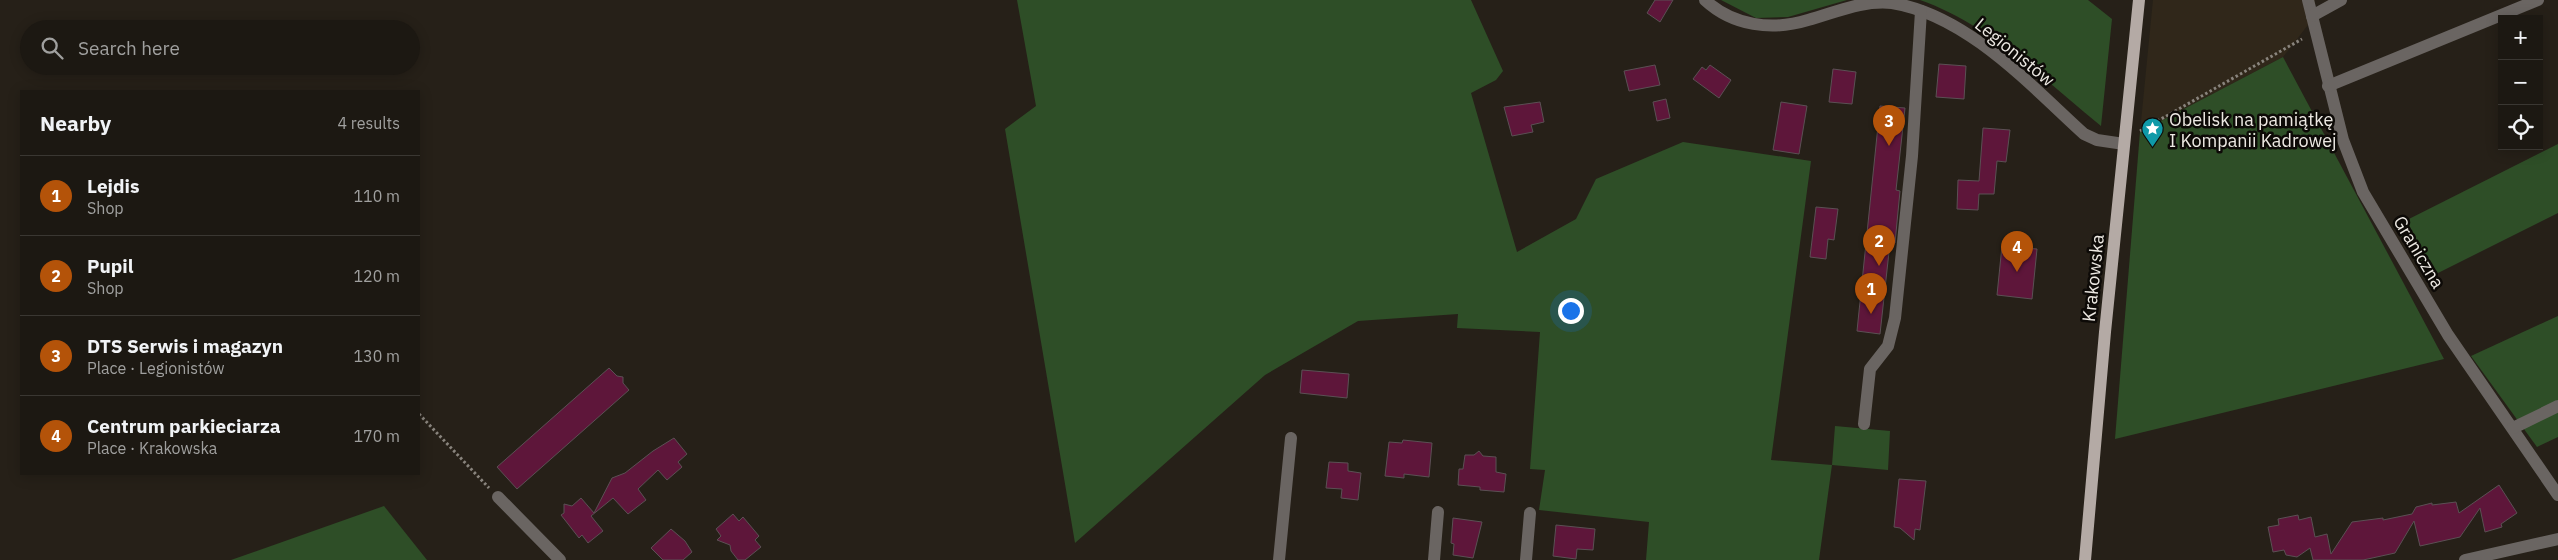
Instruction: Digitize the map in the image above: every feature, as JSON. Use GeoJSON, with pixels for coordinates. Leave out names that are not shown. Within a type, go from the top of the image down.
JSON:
{"type":"FeatureCollection","features":[{"type":"Feature","properties":{"kind":"main road","name":"Krakowska"},"geometry":{"type":"LineString","coordinates":[[2085,560],[2105,332],[2139,0]]}},
{"type":"Feature","properties":{"kind":"street","name":"Legionistów"},"geometry":{"type":"LineString","coordinates":[[1705,0],[1731,19],[1758,25],[1806,21],[1853,4],[1871,2],[1890,3],[1921,11],[1947,21],[1998,58],[2084,134],[2097,140],[2124,144]]}},
{"type":"Feature","properties":{"kind":"street","name":"Graniczna"},"geometry":{"type":"LineString","coordinates":[[2308,0],[2328,86],[2346,149],[2363,192],[2448,335],[2558,495]]}},
{"type":"Feature","properties":{"kind":"street"},"geometry":{"type":"LineString","coordinates":[[2312,16],[2341,0]]}},
{"type":"Feature","properties":{"kind":"street"},"geometry":{"type":"LineString","coordinates":[[2328,86],[2538,0]]}},
{"type":"Feature","properties":{"kind":"street"},"geometry":{"type":"LineString","coordinates":[[1864,424],[1870,369],[1888,346],[1895,318],[1912,156],[1921,11]]}},
{"type":"Feature","properties":{"kind":"street"},"geometry":{"type":"LineString","coordinates":[[2513,428],[2558,406]]}},
{"type":"Feature","properties":{"kind":"street"},"geometry":{"type":"LineString","coordinates":[[1278,560],[1291,438]]}},
{"type":"Feature","properties":{"kind":"street"},"geometry":{"type":"LineString","coordinates":[[498,497],[560,560]]}},
{"type":"Feature","properties":{"kind":"street"},"geometry":{"type":"LineString","coordinates":[[1434,560],[1438,512]]}},
{"type":"Feature","properties":{"kind":"street"},"geometry":{"type":"LineString","coordinates":[[1526,560],[1530,513]]}},
{"type":"Feature","properties":{"kind":"street"},"geometry":{"type":"LineString","coordinates":[[2465,560],[2558,540]]}},
{"type":"Feature","properties":{"kind":"path"},"geometry":{"type":"LineString","coordinates":[[2124,144],[2137,132],[2316,31]]}},
{"type":"Feature","properties":{"kind":"path"},"geometry":{"type":"LineString","coordinates":[[420,415],[498,497]]}},
{"type":"Feature","properties":{"kind":"shaded area"},"geometry":{"type":"Polygon","coordinates":[[[2153,0],[2315,0],[2311,21],[2283,57],[2140,132],[2153,0]]]}},
{"type":"Feature","properties":{"kind":"green space"},"geometry":{"type":"Polygon","coordinates":[[[1017,0],[1471,0],[1503,71],[1496,80],[1471,93],[1517,252],[1576,219],[1596,179],[1683,142],[1811,161],[1771,460],[1832,465],[1819,560],[1646,560],[1649,522],[1539,510],[1545,470],[1530,469],[1540,332],[1457,328],[1458,314],[1358,321],[1265,375],[1075,543],[1005,129],[1036,106],[1017,0]]]}},
{"type":"Feature","properties":{"kind":"green space"},"geometry":{"type":"Polygon","coordinates":[[[1721,0],[1847,0],[1788,17],[1756,18],[1721,0]]]}},
{"type":"Feature","properties":{"kind":"green space"},"geometry":{"type":"Polygon","coordinates":[[[1920,0],[2088,0],[2112,19],[2101,126],[2038,73],[1992,38],[1945,10],[1920,0]]]}},
{"type":"Feature","properties":{"kind":"green space"},"geometry":{"type":"Polygon","coordinates":[[[2283,57],[2444,359],[2115,439],[2140,132],[2283,57]]]}},
{"type":"Feature","properties":{"kind":"green space"},"geometry":{"type":"Polygon","coordinates":[[[2558,144],[2558,213],[2426,279],[2395,226],[2558,144]]]}},
{"type":"Feature","properties":{"kind":"green space"},"geometry":{"type":"Polygon","coordinates":[[[2558,316],[2558,437],[2537,447],[2471,356],[2558,316]]]}},
{"type":"Feature","properties":{"kind":"green space"},"geometry":{"type":"Polygon","coordinates":[[[1835,426],[1890,431],[1888,470],[1832,465],[1835,426]]]}},
{"type":"Feature","properties":{"kind":"green space"},"geometry":{"type":"Polygon","coordinates":[[[384,506],[427,560],[231,560],[384,506]]]}},
{"type":"Feature","properties":{"kind":"building"},"geometry":{"type":"Polygon","coordinates":[[[1655,0],[1673,0],[1660,22],[1647,13],[1655,0]]]}},
{"type":"Feature","properties":{"kind":"building"},"geometry":{"type":"Polygon","coordinates":[[[1939,64],[1966,66],[1964,99],[1936,97],[1939,64]]]}},
{"type":"Feature","properties":{"kind":"building"},"geometry":{"type":"Polygon","coordinates":[[[1655,65],[1660,85],[1629,91],[1624,71],[1655,65]]]}},
{"type":"Feature","properties":{"kind":"building"},"geometry":{"type":"Polygon","coordinates":[[[1710,65],[1731,80],[1719,98],[1693,79],[1702,67],[1706,70],[1710,65]]]}},
{"type":"Feature","properties":{"kind":"building"},"geometry":{"type":"Polygon","coordinates":[[[1833,69],[1856,72],[1852,104],[1829,102],[1833,69]]]}},
{"type":"Feature","properties":{"kind":"building"},"geometry":{"type":"Polygon","coordinates":[[[1666,99],[1670,118],[1657,121],[1653,102],[1666,99]]]}},
{"type":"Feature","properties":{"kind":"building"},"geometry":{"type":"Polygon","coordinates":[[[1540,102],[1544,122],[1531,125],[1533,132],[1512,136],[1504,107],[1540,102]]]}},
{"type":"Feature","properties":{"kind":"building"},"geometry":{"type":"Polygon","coordinates":[[[1781,102],[1807,106],[1799,154],[1773,150],[1781,102]]]}},
{"type":"Feature","properties":{"kind":"building"},"geometry":{"type":"Polygon","coordinates":[[[1880,106],[1905,108],[1896,190],[1900,191],[1895,243],[1890,243],[1880,334],[1857,331],[1880,106]]]}},
{"type":"Feature","properties":{"kind":"building"},"geometry":{"type":"Polygon","coordinates":[[[1983,128],[2010,130],[2006,162],[1997,161],[1994,194],[1979,194],[1978,210],[1957,209],[1958,180],[1979,181],[1983,128]]]}},
{"type":"Feature","properties":{"kind":"building"},"geometry":{"type":"Polygon","coordinates":[[[1816,207],[1838,209],[1834,240],[1828,239],[1826,259],[1810,257],[1816,207]]]}},
{"type":"Feature","properties":{"kind":"building"},"geometry":{"type":"Polygon","coordinates":[[[2002,246],[2037,249],[2032,299],[1997,295],[2002,246]]]}},
{"type":"Feature","properties":{"kind":"building"},"geometry":{"type":"Polygon","coordinates":[[[609,368],[617,376],[623,377],[623,383],[629,390],[517,489],[497,467],[609,368]]]}},
{"type":"Feature","properties":{"kind":"building"},"geometry":{"type":"Polygon","coordinates":[[[1302,370],[1349,374],[1347,398],[1300,393],[1302,370]]]}},
{"type":"Feature","properties":{"kind":"building"},"geometry":{"type":"Polygon","coordinates":[[[674,438],[687,454],[678,462],[682,467],[667,480],[658,470],[638,489],[646,500],[628,514],[613,498],[591,516],[603,531],[588,543],[582,535],[579,538],[561,515],[564,513],[564,504],[572,506],[581,498],[594,513],[612,478],[625,473],[653,451],[674,438]]]}},
{"type":"Feature","properties":{"kind":"building"},"geometry":{"type":"Polygon","coordinates":[[[1403,440],[1432,443],[1429,477],[1404,474],[1404,478],[1385,476],[1389,442],[1402,443],[1403,440]]]}},
{"type":"Feature","properties":{"kind":"building"},"geometry":{"type":"Polygon","coordinates":[[[1479,451],[1483,456],[1496,457],[1496,472],[1506,474],[1504,492],[1480,490],[1480,487],[1458,485],[1459,469],[1463,469],[1465,455],[1474,455],[1479,451]]]}},
{"type":"Feature","properties":{"kind":"building"},"geometry":{"type":"Polygon","coordinates":[[[1329,462],[1348,463],[1348,471],[1361,473],[1358,500],[1341,498],[1342,489],[1326,488],[1329,462]]]}},
{"type":"Feature","properties":{"kind":"building"},"geometry":{"type":"Polygon","coordinates":[[[1899,479],[1926,481],[1920,530],[1915,529],[1914,540],[1900,528],[1894,527],[1899,479]]]}},
{"type":"Feature","properties":{"kind":"building"},"geometry":{"type":"Polygon","coordinates":[[[2499,485],[2517,513],[2501,524],[2502,527],[2485,532],[2480,508],[2460,537],[2420,546],[2414,521],[2395,553],[2363,560],[2313,560],[2310,548],[2297,557],[2286,555],[2284,550],[2273,552],[2268,527],[2279,525],[2278,519],[2298,515],[2299,520],[2311,517],[2315,537],[2327,534],[2331,554],[2352,522],[2383,518],[2383,520],[2412,514],[2416,507],[2432,503],[2432,505],[2456,502],[2459,513],[2499,485]]]}},
{"type":"Feature","properties":{"kind":"building"},"geometry":{"type":"Polygon","coordinates":[[[733,514],[739,521],[743,517],[759,536],[755,540],[761,547],[745,560],[738,560],[731,551],[730,545],[717,540],[721,536],[716,529],[733,514]]]}},
{"type":"Feature","properties":{"kind":"building"},"geometry":{"type":"Polygon","coordinates":[[[1453,518],[1482,522],[1473,558],[1453,555],[1454,544],[1451,543],[1453,518]]]}},
{"type":"Feature","properties":{"kind":"building"},"geometry":{"type":"Polygon","coordinates":[[[1556,525],[1595,529],[1593,550],[1577,549],[1576,559],[1553,556],[1556,525]]]}},
{"type":"Feature","properties":{"kind":"building"},"geometry":{"type":"Polygon","coordinates":[[[671,529],[685,541],[692,552],[683,560],[663,560],[651,548],[671,529]]]}},
{"type":"Feature","properties":{"kind":"place","name":"DTS Serwis i magazyn"},"geometry":{"type":"Point","coordinates":[1889,146]}},
{"type":"Feature","properties":{"kind":"place","name":"Obelisk na pamiątkę I Kompanii Kadrowej"},"geometry":{"type":"Point","coordinates":[2153,148]}},
{"type":"Feature","properties":{"kind":"place","name":"Pupil"},"geometry":{"type":"Point","coordinates":[1879,266]}},
{"type":"Feature","properties":{"kind":"place","name":"Centrum parkieciarza"},"geometry":{"type":"Point","coordinates":[2017,272]}},
{"type":"Feature","properties":{"kind":"place","name":"Lejdis"},"geometry":{"type":"Point","coordinates":[1871,314]}}]}
